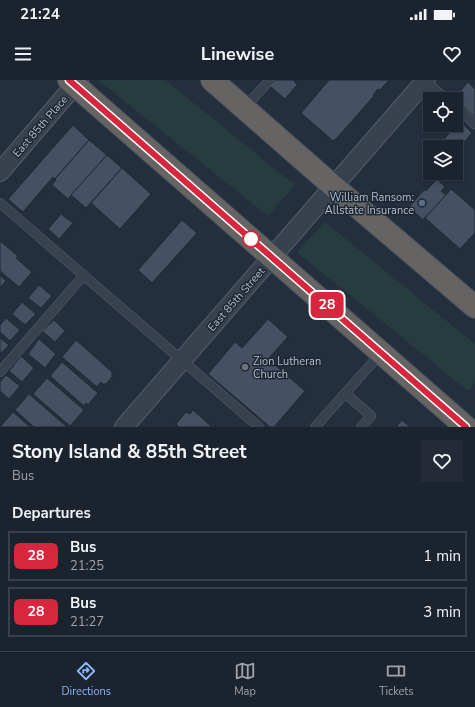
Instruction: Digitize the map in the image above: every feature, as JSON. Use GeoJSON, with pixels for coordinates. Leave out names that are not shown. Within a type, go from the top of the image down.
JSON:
{"type":"FeatureCollection","features":[{"type":"Feature","properties":{"kind":"highway"},"geometry":{"type":"LineString","coordinates":[[74,82],[466,427]]}},
{"type":"Feature","properties":{"kind":"highway"},"geometry":{"type":"LineString","coordinates":[[218,82],[244,108],[333,186],[475,307]]}},
{"type":"Feature","properties":{"kind":"street","name":"East 85th Street"},"geometry":{"type":"LineString","coordinates":[[124,427],[425,80]]}},
{"type":"Feature","properties":{"kind":"street","name":"East 85th Place"},"geometry":{"type":"LineString","coordinates":[[0,172],[74,82]]}},
{"type":"Feature","properties":{"kind":"street"},"geometry":{"type":"LineString","coordinates":[[472,427],[475,424]]}},
{"type":"Feature","properties":{"kind":"lane"},"geometry":{"type":"LineString","coordinates":[[244,108],[270,80]]}},
{"type":"Feature","properties":{"kind":"lane"},"geometry":{"type":"LineString","coordinates":[[425,80],[438,92]]}},
{"type":"Feature","properties":{"kind":"lane"},"geometry":{"type":"LineString","coordinates":[[463,113],[475,124]]}},
{"type":"Feature","properties":{"kind":"lane"},"geometry":{"type":"LineString","coordinates":[[0,203],[259,427]]}},
{"type":"Feature","properties":{"kind":"lane"},"geometry":{"type":"LineString","coordinates":[[0,372],[84,275]]}},
{"type":"Feature","properties":{"kind":"lane"},"geometry":{"type":"LineString","coordinates":[[315,427],[381,353]]}},
{"type":"Feature","properties":{"kind":"lane"},"geometry":{"type":"LineString","coordinates":[[345,393],[371,416],[361,427]]}},
{"type":"Feature","properties":{"kind":"green space"},"geometry":{"type":"Polygon","coordinates":[[[98,80],[165,80],[295,185],[268,216],[98,80]]]}},
{"type":"Feature","properties":{"kind":"green space"},"geometry":{"type":"Polygon","coordinates":[[[325,222],[475,344],[475,383],[468,391],[297,252],[325,222]]]}},
{"type":"Feature","properties":{"kind":"building"},"geometry":{"type":"Polygon","coordinates":[[[276,80],[295,80],[294,81],[297,85],[285,99],[270,86],[276,80]]]}},
{"type":"Feature","properties":{"kind":"building"},"geometry":{"type":"Polygon","coordinates":[[[329,80],[389,80],[380,90],[378,89],[373,95],[374,96],[333,141],[301,113],[329,80]]]}},
{"type":"Feature","properties":{"kind":"building"},"geometry":{"type":"Polygon","coordinates":[[[468,82],[475,89],[475,117],[463,106],[463,92],[459,92],[468,82]]]}},
{"type":"Feature","properties":{"kind":"building"},"geometry":{"type":"Polygon","coordinates":[[[463,124],[472,133],[463,143],[463,140],[443,140],[450,132],[463,132],[463,124]]]}},
{"type":"Feature","properties":{"kind":"building"},"geometry":{"type":"Polygon","coordinates":[[[73,125],[89,140],[55,179],[53,177],[23,212],[8,199],[73,125]]]}},
{"type":"Feature","properties":{"kind":"building"},"geometry":{"type":"Polygon","coordinates":[[[89,140],[107,155],[68,199],[52,185],[56,180],[55,179],[89,140]]]}},
{"type":"Feature","properties":{"kind":"building"},"geometry":{"type":"Polygon","coordinates":[[[107,155],[122,168],[86,208],[71,195],[107,155]]]}},
{"type":"Feature","properties":{"kind":"building"},"geometry":{"type":"Polygon","coordinates":[[[122,168],[151,194],[120,229],[91,203],[122,168]]]}},
{"type":"Feature","properties":{"kind":"building"},"geometry":{"type":"Polygon","coordinates":[[[436,180],[438,180],[445,187],[441,191],[446,195],[423,220],[409,207],[425,189],[426,191],[436,180]]]}},
{"type":"Feature","properties":{"kind":"building"},"geometry":{"type":"Polygon","coordinates":[[[451,189],[475,210],[475,233],[460,249],[425,218],[451,189]]]}},
{"type":"Feature","properties":{"kind":"building"},"geometry":{"type":"Polygon","coordinates":[[[61,214],[73,223],[59,239],[48,229],[61,214]]]}},
{"type":"Feature","properties":{"kind":"building"},"geometry":{"type":"Polygon","coordinates":[[[182,220],[197,233],[152,283],[138,270],[182,220]]]}},
{"type":"Feature","properties":{"kind":"building"},"geometry":{"type":"Polygon","coordinates":[[[0,241],[18,256],[16,258],[32,272],[19,287],[0,271],[0,241]]]}},
{"type":"Feature","properties":{"kind":"building"},"geometry":{"type":"Polygon","coordinates":[[[0,275],[6,281],[0,288],[0,275]]]}},
{"type":"Feature","properties":{"kind":"building"},"geometry":{"type":"Polygon","coordinates":[[[39,285],[52,296],[41,308],[28,298],[39,285]]]}},
{"type":"Feature","properties":{"kind":"building"},"geometry":{"type":"Polygon","coordinates":[[[22,302],[36,314],[25,325],[12,314],[22,302]]]}},
{"type":"Feature","properties":{"kind":"building"},"geometry":{"type":"Polygon","coordinates":[[[6,318],[20,330],[10,341],[0,332],[0,325],[6,318]]]}},
{"type":"Feature","properties":{"kind":"building","name":"Zion Lutheran Church"},"geometry":{"type":"Polygon","coordinates":[[[268,319],[288,337],[268,359],[305,391],[274,427],[270,427],[208,374],[235,342],[242,348],[268,319]]]}},
{"type":"Feature","properties":{"kind":"building"},"geometry":{"type":"Polygon","coordinates":[[[54,320],[65,331],[55,342],[42,331],[54,320]]]}},
{"type":"Feature","properties":{"kind":"building"},"geometry":{"type":"Polygon","coordinates":[[[0,338],[9,345],[0,354],[0,338]]]}},
{"type":"Feature","properties":{"kind":"building"},"geometry":{"type":"Polygon","coordinates":[[[39,339],[56,354],[45,368],[28,354],[39,339]]]}},
{"type":"Feature","properties":{"kind":"building"},"geometry":{"type":"Polygon","coordinates":[[[76,340],[112,372],[112,377],[106,384],[102,384],[101,382],[97,387],[62,357],[76,340]]]}},
{"type":"Feature","properties":{"kind":"building"},"geometry":{"type":"Polygon","coordinates":[[[21,356],[34,368],[22,382],[9,371],[21,356]]]}},
{"type":"Feature","properties":{"kind":"building"},"geometry":{"type":"Polygon","coordinates":[[[62,362],[98,393],[88,405],[86,403],[84,406],[50,376],[62,362]]]}},
{"type":"Feature","properties":{"kind":"building"},"geometry":{"type":"Polygon","coordinates":[[[6,375],[20,386],[9,399],[0,391],[0,382],[6,375]]]}},
{"type":"Feature","properties":{"kind":"building"},"geometry":{"type":"Polygon","coordinates":[[[47,378],[84,410],[70,426],[33,394],[47,378]]]}},
{"type":"Feature","properties":{"kind":"building"},"geometry":{"type":"Polygon","coordinates":[[[29,394],[67,427],[34,427],[15,410],[29,394]]]}},
{"type":"Feature","properties":{"kind":"building"},"geometry":{"type":"Polygon","coordinates":[[[193,410],[212,427],[179,427],[176,424],[186,412],[190,414],[193,410]]]}},
{"type":"Feature","properties":{"kind":"building"},"geometry":{"type":"Polygon","coordinates":[[[13,412],[30,427],[0,427],[13,412]]]}},
{"type":"Feature","properties":{"kind":"building"},"geometry":{"type":"Polygon","coordinates":[[[402,420],[410,427],[396,427],[402,420]]]}},
{"type":"Feature","properties":{"kind":"bus line","name":"28"},"geometry":{"type":"LineString","coordinates":[[69,80],[466,427]]}},
{"type":"Feature","properties":{"kind":"place","name":"William Ransom: Allstate Insurance"},"geometry":{"type":"Point","coordinates":[422,203]}},
{"type":"Feature","properties":{"kind":"place","name":"Zion Lutheran Church"},"geometry":{"type":"Point","coordinates":[245,367]}}]}
